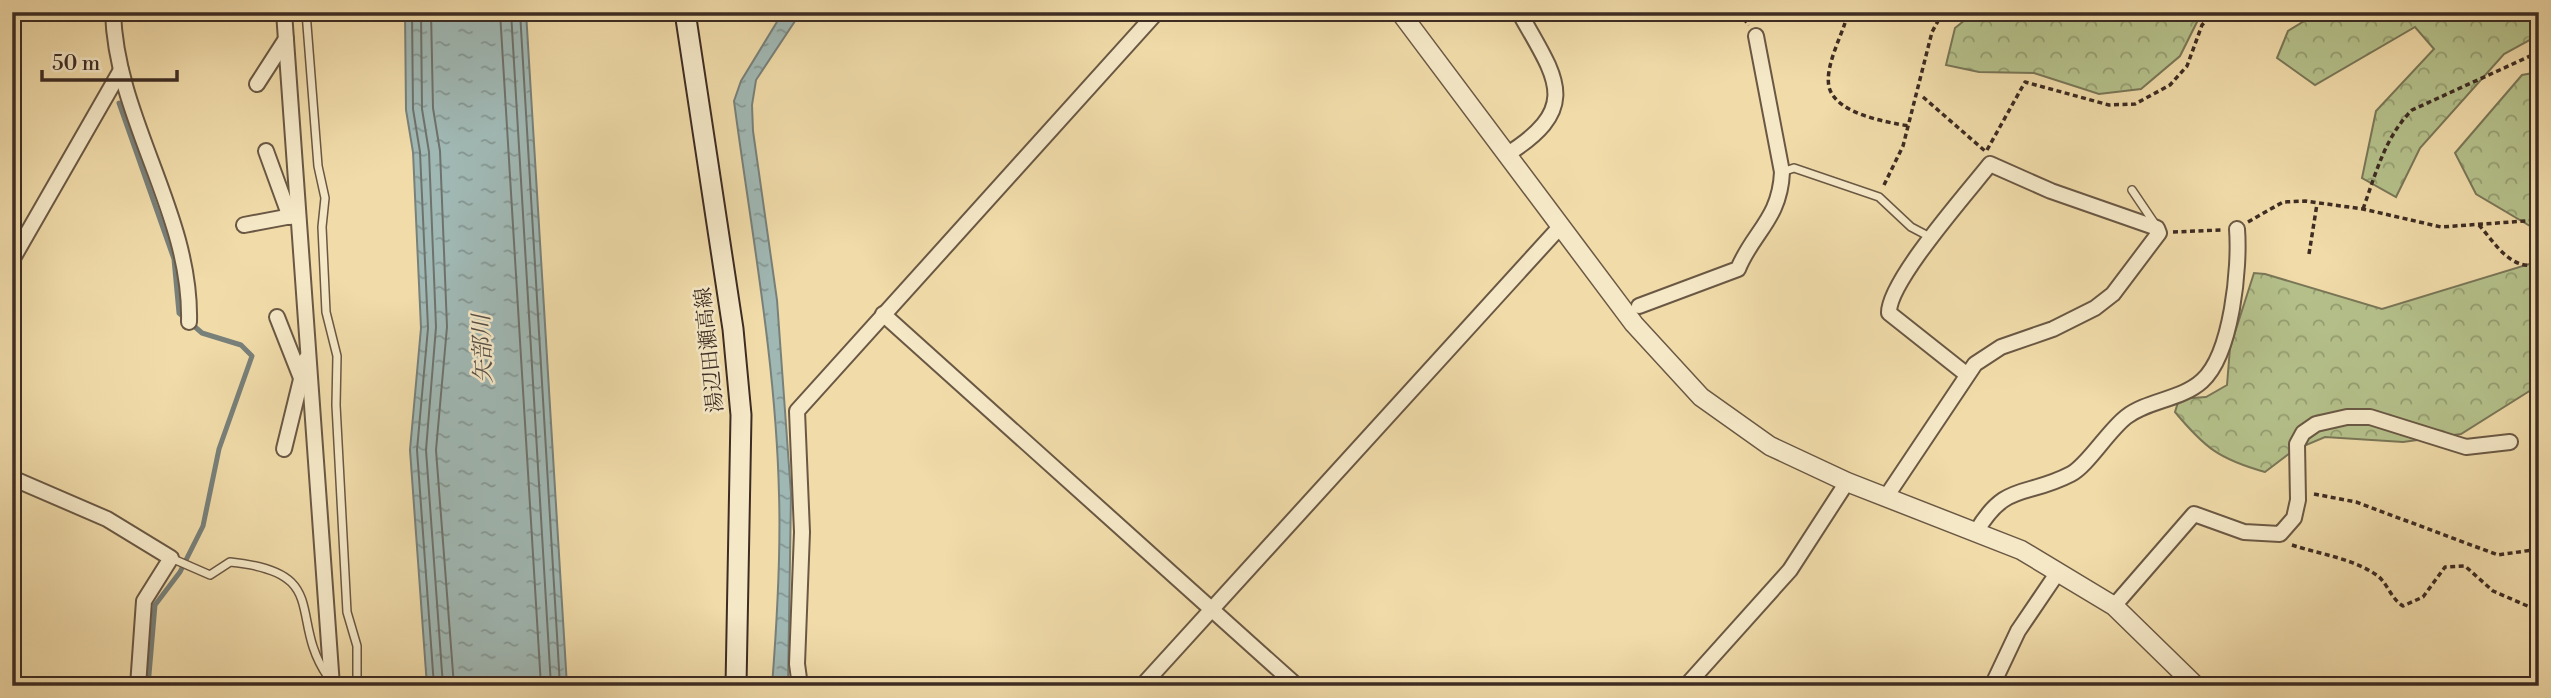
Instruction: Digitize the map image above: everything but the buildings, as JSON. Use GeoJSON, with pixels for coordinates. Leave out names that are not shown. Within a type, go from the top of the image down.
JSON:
{"type":"FeatureCollection","features":[{"type":"Feature","properties":{"kind":"main road","name":"湯辺田瀬高線"},"geometry":{"type":"LineString","coordinates":[[685,12],[733,329],[741,415],[736,686]]}},
{"type":"Feature","properties":{"kind":"street"},"geometry":{"type":"LineString","coordinates":[[113,12],[113,34],[121,69],[184,261],[189,323]]}},
{"type":"Feature","properties":{"kind":"street"},"geometry":{"type":"LineString","coordinates":[[800,686],[797,664],[802,532],[797,411],[1157,12]]}},
{"type":"Feature","properties":{"kind":"street"},"geometry":{"type":"LineString","coordinates":[[1400,12],[1559,228],[1634,324],[1701,397],[1770,446],[1847,482],[2021,550],[2114,606],[2196,686]]}},
{"type":"Feature","properties":{"kind":"street"},"geometry":{"type":"LineString","coordinates":[[1506,155],[1534,138],[1549,120],[1556,97],[1550,68],[1519,12]]}},
{"type":"Feature","properties":{"kind":"street"},"geometry":{"type":"LineString","coordinates":[[284,13],[294,216],[308,352],[332,685]]}},
{"type":"Feature","properties":{"kind":"street"},"geometry":{"type":"LineString","coordinates":[[1639,306],[1738,270],[1744,256],[1765,230],[1776,205],[1781,193],[1782,172],[1756,36]]}},
{"type":"Feature","properties":{"kind":"street"},"geometry":{"type":"LineString","coordinates":[[257,84],[286,39]]}},
{"type":"Feature","properties":{"kind":"street"},"geometry":{"type":"LineString","coordinates":[[12,260],[121,69]]}},
{"type":"Feature","properties":{"kind":"street"},"geometry":{"type":"LineString","coordinates":[[266,151],[294,216]]}},
{"type":"Feature","properties":{"kind":"street"},"geometry":{"type":"LineString","coordinates":[[1886,497],[1966,374],[2001,346],[2053,329],[2095,308],[2113,294],[2158,230],[2051,191],[1988,158],[1888,302],[1889,313],[1966,374]]}},
{"type":"Feature","properties":{"kind":"street"},"geometry":{"type":"LineString","coordinates":[[244,225],[294,216]]}},
{"type":"Feature","properties":{"kind":"street"},"geometry":{"type":"LineString","coordinates":[[1142,686],[1559,228]]}},
{"type":"Feature","properties":{"kind":"street"},"geometry":{"type":"LineString","coordinates":[[1976,532],[1989,510],[2007,495],[2051,484],[2075,472],[2110,430],[2140,406],[2177,395],[2202,381],[2215,360],[2234,301],[2239,262],[2237,229]]}},
{"type":"Feature","properties":{"kind":"street"},"geometry":{"type":"LineString","coordinates":[[884,314],[1297,686]]}},
{"type":"Feature","properties":{"kind":"street"},"geometry":{"type":"LineString","coordinates":[[277,317],[300,377],[311,393]]}},
{"type":"Feature","properties":{"kind":"street"},"geometry":{"type":"LineString","coordinates":[[284,449],[308,352]]}},
{"type":"Feature","properties":{"kind":"street"},"geometry":{"type":"LineString","coordinates":[[2114,606],[2194,514],[2244,532],[2280,534],[2294,518],[2297,444],[2304,433],[2316,424],[2347,417],[2370,416],[2448,444],[2466,447],[2510,442]]}},
{"type":"Feature","properties":{"kind":"street"},"geometry":{"type":"LineString","coordinates":[[12,478],[107,519],[171,558],[144,601],[138,686]]}},
{"type":"Feature","properties":{"kind":"street"},"geometry":{"type":"LineString","coordinates":[[1686,686],[1790,570],[1847,482]]}},
{"type":"Feature","properties":{"kind":"street"},"geometry":{"type":"LineString","coordinates":[[1992,686],[2018,631],[2058,572]]}},
{"type":"Feature","properties":{"kind":"lane"},"geometry":{"type":"LineString","coordinates":[[306,12],[318,166],[326,198],[322,228],[326,312],[337,356],[336,405],[347,612],[357,646],[356,686]]}},
{"type":"Feature","properties":{"kind":"lane"},"geometry":{"type":"LineString","coordinates":[[1782,172],[1794,168],[1879,197],[1912,227],[1933,238]]}},
{"type":"Feature","properties":{"kind":"lane"},"geometry":{"type":"LineString","coordinates":[[2132,190],[2158,230]]}},
{"type":"Feature","properties":{"kind":"lane"},"geometry":{"type":"LineString","coordinates":[[171,558],[210,575],[230,562],[278,570],[293,582],[305,608],[321,667],[332,685]]}},
{"type":"Feature","properties":{"kind":"path"},"geometry":{"type":"LineString","coordinates":[[1879,197],[1903,146],[1932,32],[1943,12]]}},
{"type":"Feature","properties":{"kind":"path"},"geometry":{"type":"LineString","coordinates":[[1923,97],[1988,158],[2025,82],[2109,105],[2135,104],[2170,85],[2187,66],[2202,25],[2215,12]]}},
{"type":"Feature","properties":{"kind":"path"},"geometry":{"type":"LineString","coordinates":[[1845,23],[1830,71],[1829,86],[1834,97],[1856,113],[1875,121],[1909,126]]}},
{"type":"Feature","properties":{"kind":"path"},"geometry":{"type":"LineString","coordinates":[[2363,209],[2387,144],[2399,124],[2412,110],[2539,52]]}},
{"type":"Feature","properties":{"kind":"path"},"geometry":{"type":"LineString","coordinates":[[2158,230],[2237,229],[2283,202],[2363,209],[2441,228],[2539,220]]}},
{"type":"Feature","properties":{"kind":"path"},"geometry":{"type":"LineString","coordinates":[[2309,254],[2317,203]]}},
{"type":"Feature","properties":{"kind":"path"},"geometry":{"type":"LineString","coordinates":[[2479,225],[2509,260],[2532,266],[2539,264]]}},
{"type":"Feature","properties":{"kind":"path"},"geometry":{"type":"LineString","coordinates":[[2297,491],[2356,502],[2498,555],[2539,549]]}},
{"type":"Feature","properties":{"kind":"path"},"geometry":{"type":"LineString","coordinates":[[2280,534],[2293,545],[2343,560],[2377,575],[2393,600],[2403,606],[2423,597],[2445,567],[2465,566],[2493,591],[2539,611]]}},
{"type":"Feature","properties":{"kind":"green space"},"geometry":{"type":"Polygon","coordinates":[[[1975,12],[2202,12],[2180,56],[2141,89],[2099,94],[2034,73],[1979,72],[1946,65],[1955,28],[1975,12]]]}},
{"type":"Feature","properties":{"kind":"green space"},"geometry":{"type":"Polygon","coordinates":[[[2319,12],[2539,12],[2539,35],[2504,54],[2420,148],[2396,197],[2362,178],[2376,111],[2434,49],[2415,27],[2315,85],[2277,58],[2288,31],[2319,12]]]}},
{"type":"Feature","properties":{"kind":"green space"},"geometry":{"type":"Polygon","coordinates":[[[2539,72],[2539,224],[2530,226],[2476,194],[2455,153],[2522,75],[2539,72]]]}},
{"type":"Feature","properties":{"kind":"green space"},"geometry":{"type":"Polygon","coordinates":[[[2539,261],[2539,385],[2461,434],[2403,442],[2325,437],[2294,450],[2265,472],[2214,451],[2195,435],[2175,412],[2179,399],[2206,397],[2227,385],[2230,348],[2254,273],[2382,309],[2539,261]]]}},
{"type":"Feature","properties":{"kind":"water","name":"矢部川"},"geometry":{"type":"Polygon","coordinates":[[[405,12],[526,12],[567,686],[427,686],[410,450],[421,328],[413,152],[406,110],[405,12]]]}},
{"type":"Feature","properties":{"kind":"water"},"geometry":{"type":"Polygon","coordinates":[[[783,12],[801,12],[756,80],[752,105],[753,131],[777,300],[791,494],[788,686],[772,686],[779,566],[777,445],[762,296],[734,101],[741,81],[783,12]]]}},
{"type":"Feature","properties":{"kind":"waterway"},"geometry":{"type":"LineString","coordinates":[[119,103],[174,259],[179,313],[202,333],[241,345],[252,356],[219,449],[203,526],[180,572],[155,605],[148,686]]}}]}
